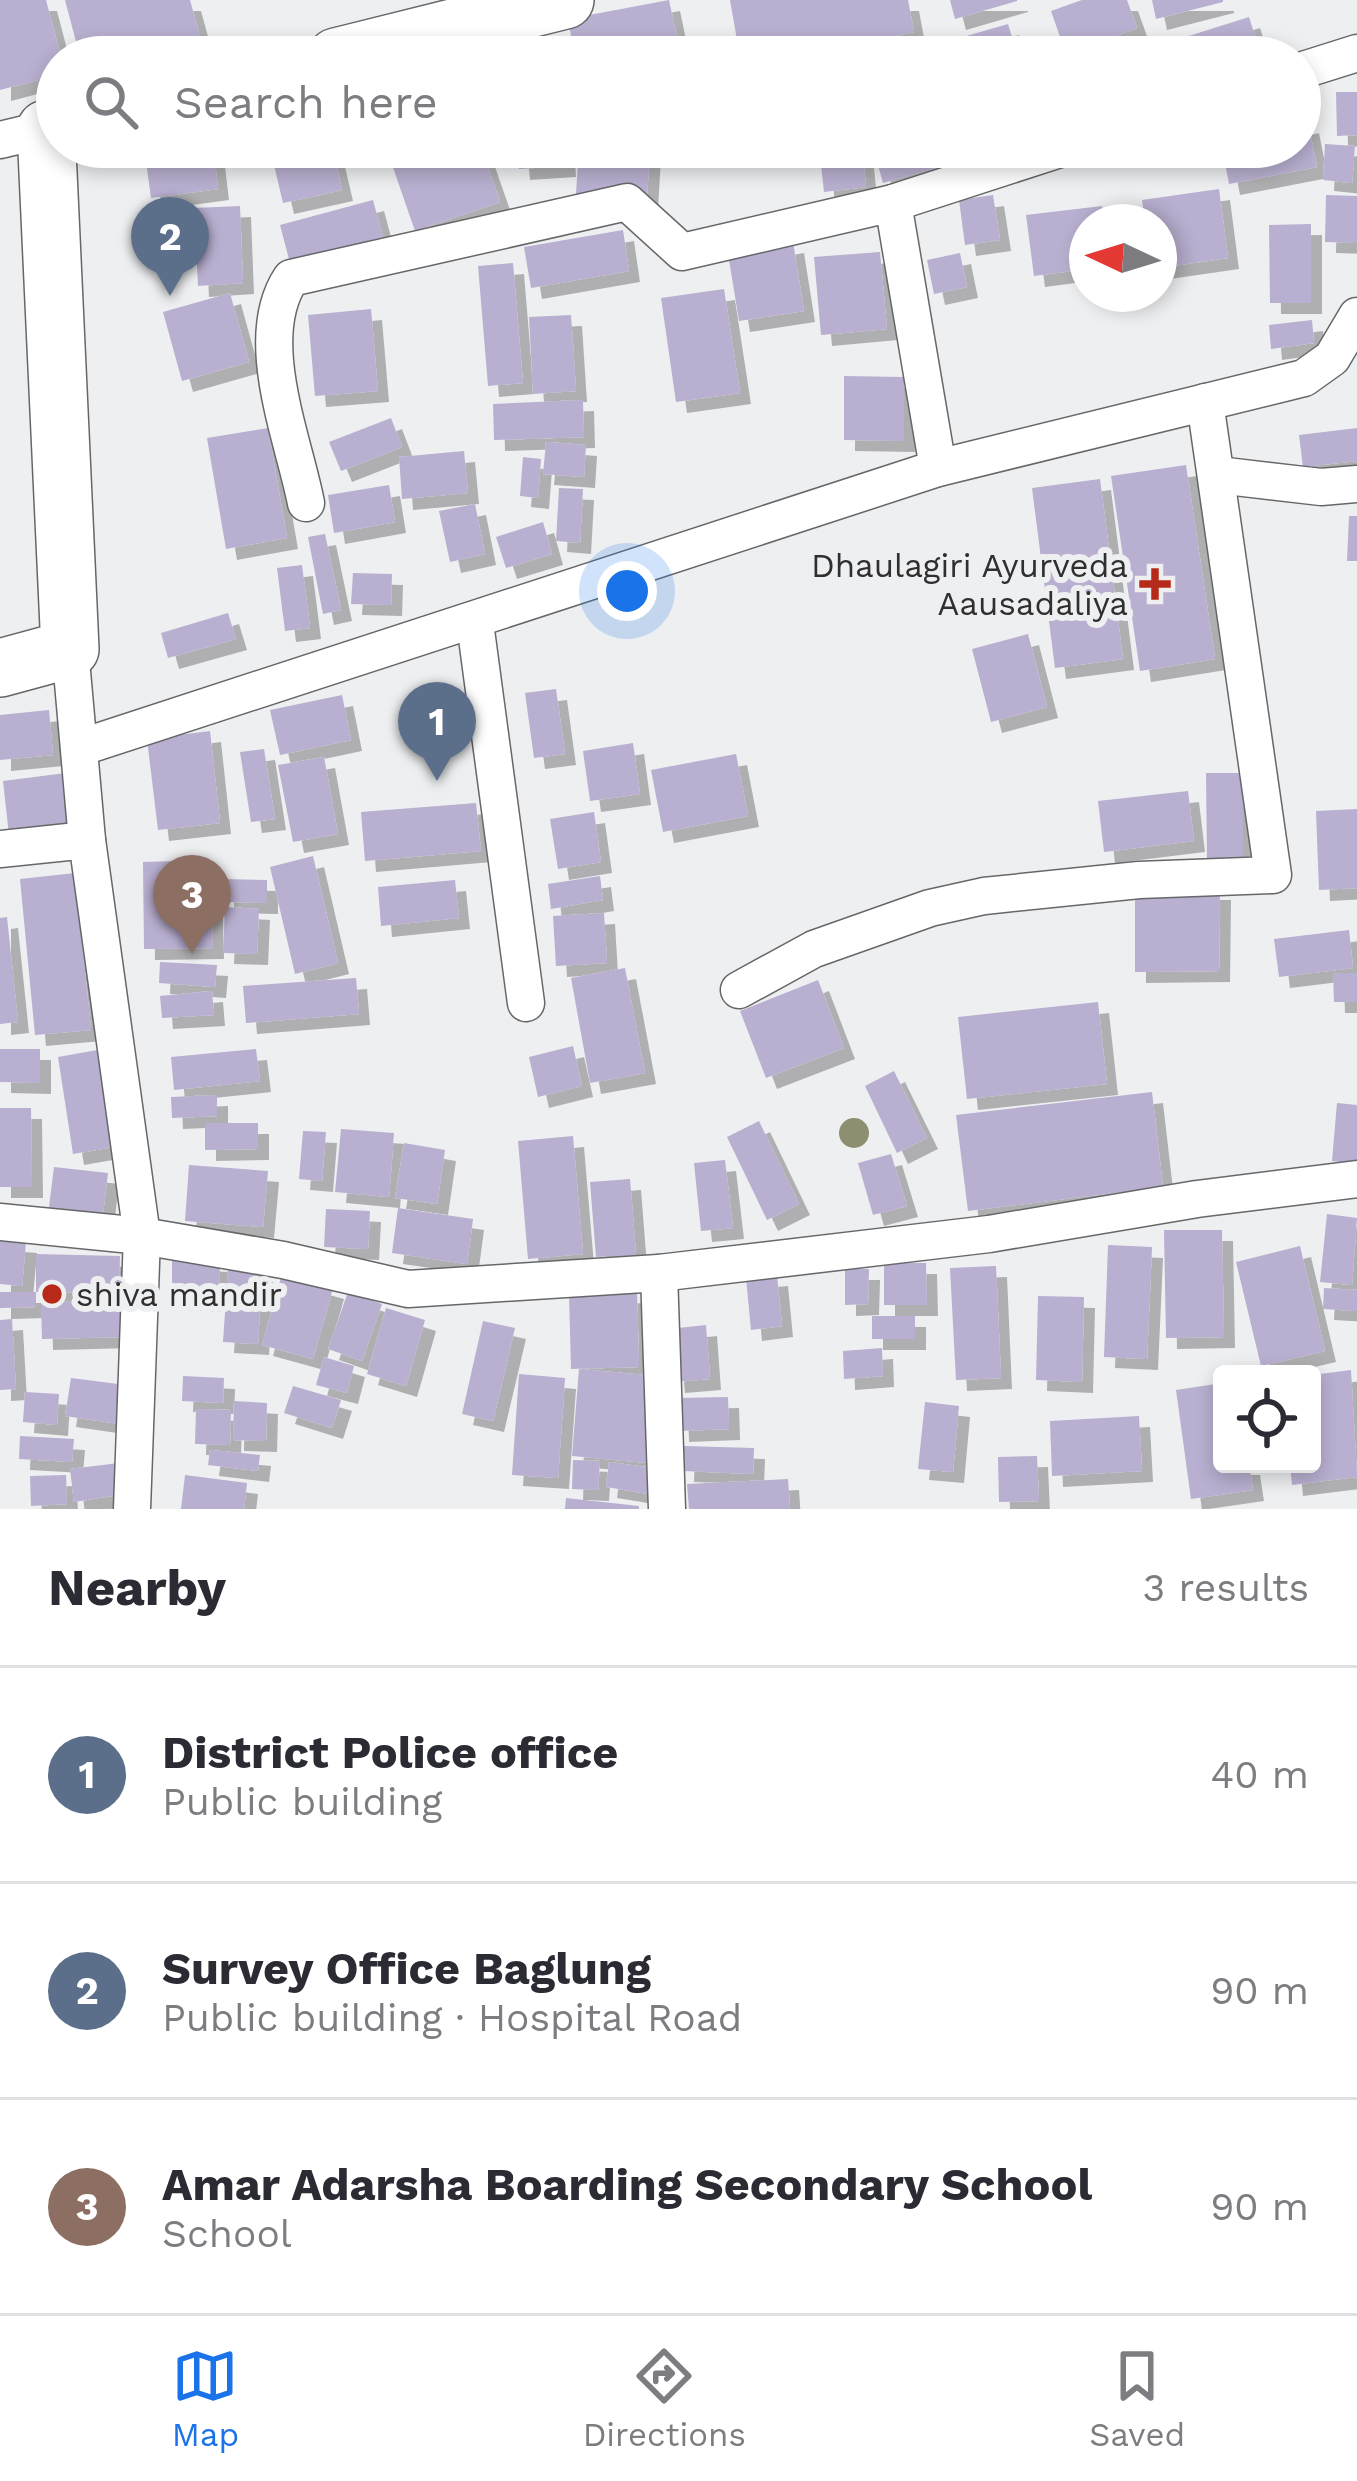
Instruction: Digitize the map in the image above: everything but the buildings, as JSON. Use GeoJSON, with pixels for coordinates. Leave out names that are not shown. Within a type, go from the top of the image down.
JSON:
{"type":"FeatureCollection","features":[{"type":"Feature","properties":{"kind":"main road"},"geometry":{"type":"LineString","coordinates":[[420,36],[565,0]]}},
{"type":"Feature","properties":{"kind":"main road"},"geometry":{"type":"LineString","coordinates":[[0,668],[70,650],[37,168]]}},
{"type":"Feature","properties":{"kind":"street"},"geometry":{"type":"LineString","coordinates":[[1321,64],[1357,52]]}},
{"type":"Feature","properties":{"kind":"street"},"geometry":{"type":"LineString","coordinates":[[306,503],[276,365],[277,298],[291,278],[627,202],[682,252],[893,203],[1001,168]]}},
{"type":"Feature","properties":{"kind":"street"},"geometry":{"type":"LineString","coordinates":[[893,203],[938,468]]}},
{"type":"Feature","properties":{"kind":"street"},"geometry":{"type":"LineString","coordinates":[[79,748],[938,468],[1304,378],[1332,358],[1357,316]]}},
{"type":"Feature","properties":{"kind":"street"},"geometry":{"type":"LineString","coordinates":[[739,990],[814,949],[931,908],[984,896],[1139,880],[1273,875],[1205,402]]}},
{"type":"Feature","properties":{"kind":"street"},"geometry":{"type":"LineString","coordinates":[[1219,475],[1321,488],[1357,484]]}},
{"type":"Feature","properties":{"kind":"street"},"geometry":{"type":"LineString","coordinates":[[475,622],[526,1003]]}},
{"type":"Feature","properties":{"kind":"street"},"geometry":{"type":"LineString","coordinates":[[70,650],[87,840],[142,1236],[132,1509]]}},
{"type":"Feature","properties":{"kind":"street"},"geometry":{"type":"LineString","coordinates":[[0,849],[87,840]]}},
{"type":"Feature","properties":{"kind":"street"},"geometry":{"type":"LineString","coordinates":[[0,1222],[142,1236],[283,1260],[408,1289],[659,1274],[988,1234],[1197,1199],[1357,1179]]}},
{"type":"Feature","properties":{"kind":"street"},"geometry":{"type":"LineString","coordinates":[[659,1274],[667,1509]]}},
{"type":"Feature","properties":{"kind":"place","name":"Survey Office Baglung"},"geometry":{"type":"Point","coordinates":[170,296]}},
{"type":"Feature","properties":{"kind":"place","name":"Dhaulagiri Ayurveda Aausadaliya"},"geometry":{"type":"Point","coordinates":[1155,584]}},
{"type":"Feature","properties":{"kind":"place","name":"District Police office"},"geometry":{"type":"Point","coordinates":[437,781]}},
{"type":"Feature","properties":{"kind":"place","name":"Amar Adarsha Boarding Secondary School"},"geometry":{"type":"Point","coordinates":[192,954]}},
{"type":"Feature","properties":{"kind":"place","name":"shiva mandir"},"geometry":{"type":"Point","coordinates":[52,1294]}}]}
